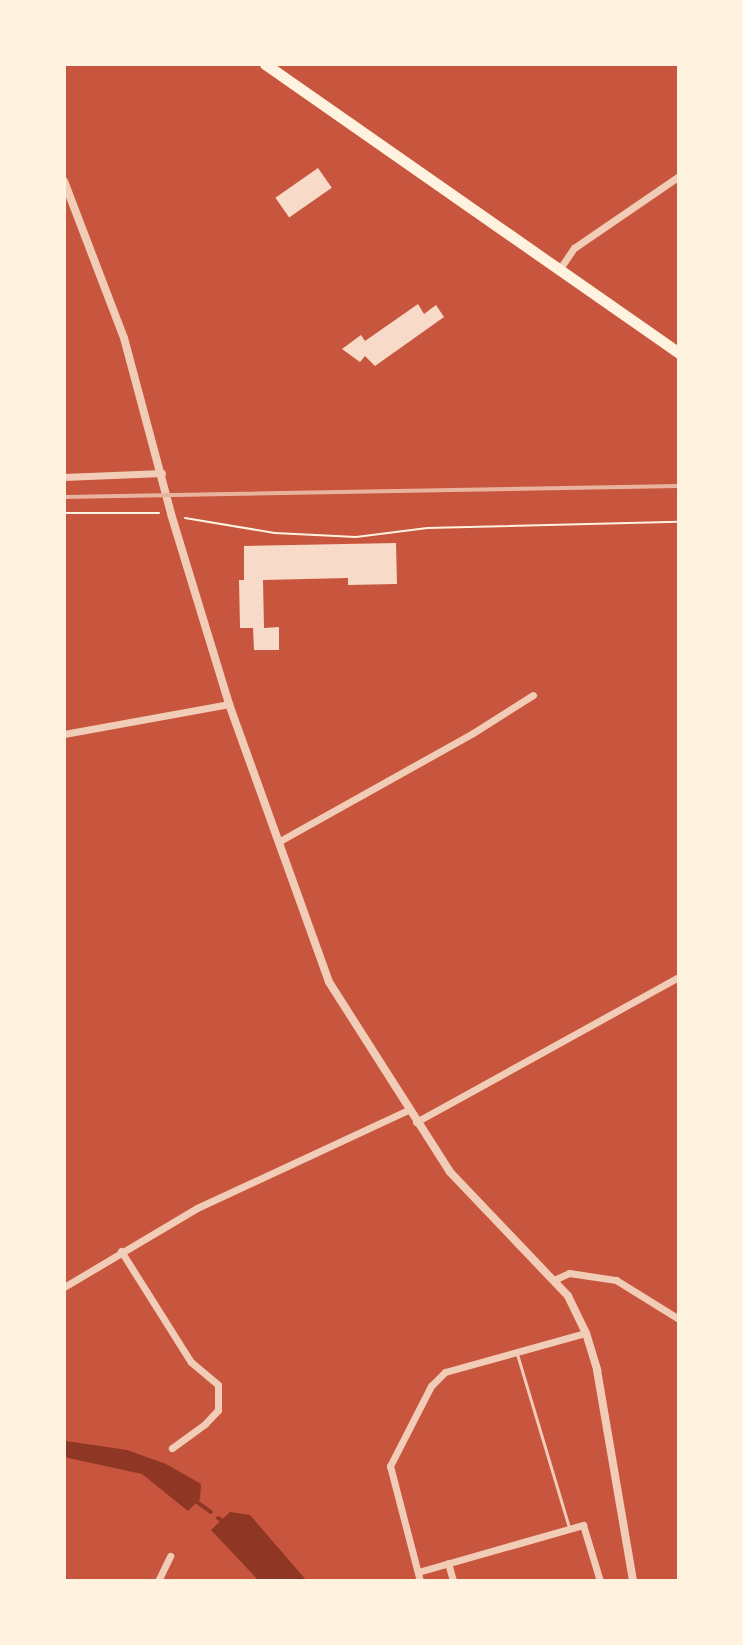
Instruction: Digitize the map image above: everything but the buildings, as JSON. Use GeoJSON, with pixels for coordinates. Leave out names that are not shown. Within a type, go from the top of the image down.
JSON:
{"type":"FeatureCollection","features":[{"type":"Feature","properties":{"kind":"main road"},"geometry":{"type":"LineString","coordinates":[[265,64],[679,353]]}},
{"type":"Feature","properties":{"kind":"street"},"geometry":{"type":"LineString","coordinates":[[559,270],[574,248],[679,176]]}},
{"type":"Feature","properties":{"kind":"street"},"geometry":{"type":"LineString","coordinates":[[64,181],[124,338],[171,514],[229,704],[329,982],[408,1110],[475,1202],[568,1296],[586,1333],[597,1370],[633,1581]]}},
{"type":"Feature","properties":{"kind":"street"},"geometry":{"type":"LineString","coordinates":[[64,477],[162,473]]}},
{"type":"Feature","properties":{"kind":"street"},"geometry":{"type":"LineString","coordinates":[[278,842],[473,733],[533,695]]}},
{"type":"Feature","properties":{"kind":"street"},"geometry":{"type":"LineString","coordinates":[[64,734],[229,704]]}},
{"type":"Feature","properties":{"kind":"street"},"geometry":{"type":"LineString","coordinates":[[416,1122],[679,977]]}},
{"type":"Feature","properties":{"kind":"street"},"geometry":{"type":"LineString","coordinates":[[64,1287],[197,1208],[408,1110]]}},
{"type":"Feature","properties":{"kind":"street"},"geometry":{"type":"LineString","coordinates":[[121,1251],[191,1362],[218,1385],[218,1410],[205,1424],[172,1448]]}},
{"type":"Feature","properties":{"kind":"street"},"geometry":{"type":"LineString","coordinates":[[554,1280],[569,1273],[616,1280],[679,1319]]}},
{"type":"Feature","properties":{"kind":"street"},"geometry":{"type":"LineString","coordinates":[[420,1581],[390,1466],[439,1377],[445,1372],[586,1333]]}},
{"type":"Feature","properties":{"kind":"street"},"geometry":{"type":"LineString","coordinates":[[418,1572],[583,1525],[600,1581]]}},
{"type":"Feature","properties":{"kind":"street"},"geometry":{"type":"LineString","coordinates":[[158,1581],[170,1556]]}},
{"type":"Feature","properties":{"kind":"street"},"geometry":{"type":"LineString","coordinates":[[448,1563],[453,1581]]}},
{"type":"Feature","properties":{"kind":"lane"},"geometry":{"type":"LineString","coordinates":[[517,1354],[570,1529]]}},
{"type":"Feature","properties":{"kind":"path"},"geometry":{"type":"LineString","coordinates":[[64,513],[171,514],[275,533],[356,537],[427,528],[679,522]]}},
{"type":"Feature","properties":{"kind":"shaded area"},"geometry":{"type":"Polygon","coordinates":[[[66,1441],[127,1450],[166,1464],[201,1484],[200,1499],[188,1511],[142,1474],[64,1457],[66,1441]]]}},
{"type":"Feature","properties":{"kind":"shaded area"},"geometry":{"type":"Polygon","coordinates":[[[230,1512],[250,1515],[307,1581],[259,1581],[211,1530],[230,1512]]]}},
{"type":"Feature","properties":{"kind":"waterway"},"geometry":{"type":"LineString","coordinates":[[197,1502],[211,1512]]}},
{"type":"Feature","properties":{"kind":"railway"},"geometry":{"type":"LineString","coordinates":[[64,497],[679,486]]}}]}
